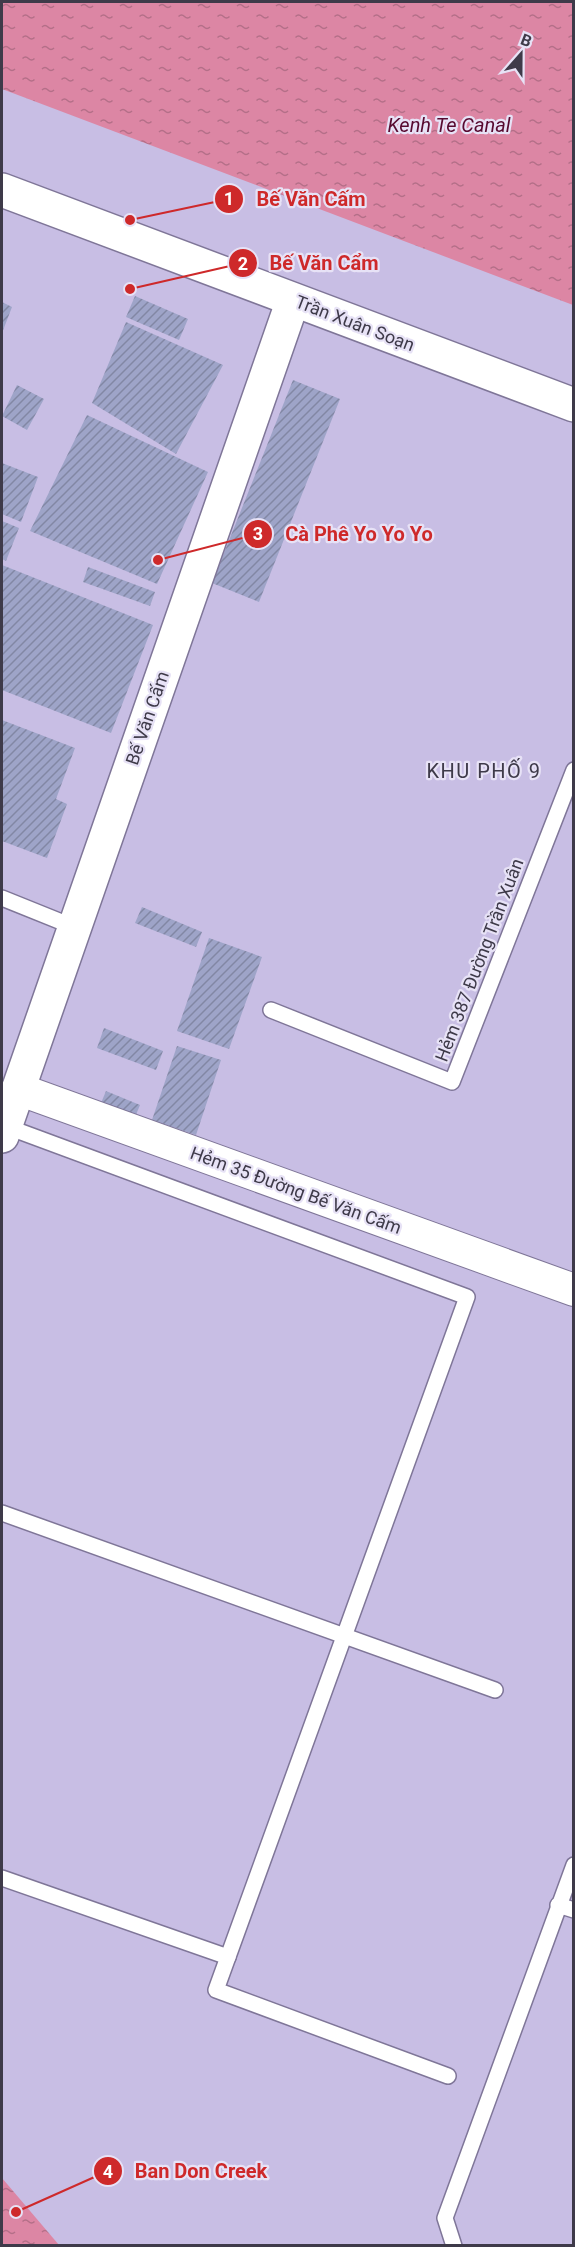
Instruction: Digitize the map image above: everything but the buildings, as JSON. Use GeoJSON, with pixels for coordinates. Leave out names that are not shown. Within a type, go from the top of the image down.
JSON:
{"type":"FeatureCollection","features":[{"type":"Feature","properties":{"kind":"street","name":"Trần Xuân Soạn"},"geometry":{"type":"LineString","coordinates":[[2,190],[573,405]]}},
{"type":"Feature","properties":{"kind":"street","name":"Bế Văn Cấm"},"geometry":{"type":"LineString","coordinates":[[7,1114],[294,300]]}},
{"type":"Feature","properties":{"kind":"street","name":"Hẻm 35 Đường Bế Văn Cấm"},"geometry":{"type":"LineString","coordinates":[[7,1114],[573,1290]]}},
{"type":"Feature","properties":{"kind":"lane","name":"Hẻm 387 Đường Trần Xuân"},"geometry":{"type":"LineString","coordinates":[[271,1010],[452,1082],[573,770]]}},
{"type":"Feature","properties":{"kind":"lane"},"geometry":{"type":"LineString","coordinates":[[2,898],[74,927]]}},
{"type":"Feature","properties":{"kind":"lane"},"geometry":{"type":"LineString","coordinates":[[7,1114],[467,1297],[216,1990],[448,2076]]}},
{"type":"Feature","properties":{"kind":"lane"},"geometry":{"type":"LineString","coordinates":[[2,1513],[495,1690]]}},
{"type":"Feature","properties":{"kind":"lane"},"geometry":{"type":"LineString","coordinates":[[454,2246],[445,2218],[573,1865]]}},
{"type":"Feature","properties":{"kind":"lane"},"geometry":{"type":"LineString","coordinates":[[2,1878],[228,1958]]}},
{"type":"Feature","properties":{"kind":"lane"},"geometry":{"type":"LineString","coordinates":[[558,1905],[573,1910]]}},
{"type":"Feature","properties":{"kind":"water","name":"Kenh Te Canal"},"geometry":{"type":"Polygon","coordinates":[[[2,2],[573,2],[573,305],[2,89],[2,2]]]}},
{"type":"Feature","properties":{"kind":"water"},"geometry":{"type":"Polygon","coordinates":[[[2,2178],[59,2245],[2,2245],[2,2178]]]}},
{"type":"Feature","properties":{"kind":"place","name":"Bế Văn Cấm"},"geometry":{"type":"Point","coordinates":[130,220]}},
{"type":"Feature","properties":{"kind":"place","name":"Bế Văn Cẩm"},"geometry":{"type":"Point","coordinates":[130,289]}},
{"type":"Feature","properties":{"kind":"place","name":"Cà Phê Yo Yo Yo"},"geometry":{"type":"Point","coordinates":[158,560]}},
{"type":"Feature","properties":{"kind":"place","name":"Ban Don Creek"},"geometry":{"type":"Point","coordinates":[16,2212]}},
{"type":"Feature","properties":{"kind":"district","name":"KHU PHỐ 9"},"geometry":{"type":"Point","coordinates":[484,771]}}]}
